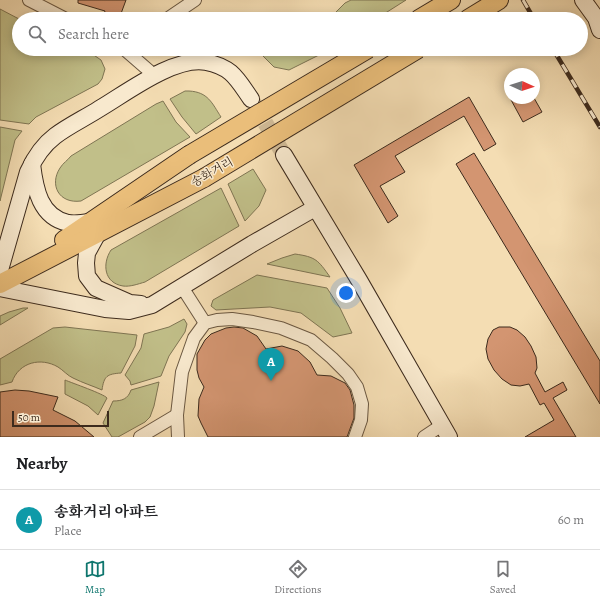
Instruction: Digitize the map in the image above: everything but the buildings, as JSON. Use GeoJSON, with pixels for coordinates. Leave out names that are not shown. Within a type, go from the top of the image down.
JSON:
{"type":"FeatureCollection","features":[{"type":"Feature","properties":{"kind":"main road"},"geometry":{"type":"LineString","coordinates":[[431,12],[451,0]]}},
{"type":"Feature","properties":{"kind":"main road"},"geometry":{"type":"LineString","coordinates":[[479,12],[499,0]]}},
{"type":"Feature","properties":{"kind":"main road","name":"송화거리"},"geometry":{"type":"LineString","coordinates":[[94,228],[189,155],[356,56]]}},
{"type":"Feature","properties":{"kind":"main road","name":"송화거리"},"geometry":{"type":"LineString","coordinates":[[0,284],[94,228],[204,178],[406,56]]}},
{"type":"Feature","properties":{"kind":"street"},"geometry":{"type":"LineString","coordinates":[[29,0],[52,12]]}},
{"type":"Feature","properties":{"kind":"street"},"geometry":{"type":"LineString","coordinates":[[177,12],[195,0]]}},
{"type":"Feature","properties":{"kind":"street"},"geometry":{"type":"LineString","coordinates":[[583,0],[599,21]]}},
{"type":"Feature","properties":{"kind":"street"},"geometry":{"type":"LineString","coordinates":[[132,56],[154,75]]}},
{"type":"Feature","properties":{"kind":"street"},"geometry":{"type":"LineString","coordinates":[[0,270],[28,172],[32,163],[43,147],[55,136],[132,90],[154,75],[187,63],[204,62],[229,71],[251,99]]}},
{"type":"Feature","properties":{"kind":"street"},"geometry":{"type":"LineString","coordinates":[[284,156],[359,280],[445,431],[424,437]]}},
{"type":"Feature","properties":{"kind":"street"},"geometry":{"type":"LineString","coordinates":[[32,163],[34,184],[40,201],[48,213],[60,220],[94,228],[87,253],[86,263],[87,276],[96,288],[130,303],[152,305]]}},
{"type":"Feature","properties":{"kind":"street"},"geometry":{"type":"LineString","coordinates":[[0,288],[105,309],[129,311],[152,305],[252,244],[315,208]]}},
{"type":"Feature","properties":{"kind":"street"},"geometry":{"type":"LineString","coordinates":[[182,287],[205,323]]}},
{"type":"Feature","properties":{"kind":"street"},"geometry":{"type":"LineString","coordinates":[[178,437],[176,415],[182,372],[194,338],[205,323],[217,320],[232,320],[253,322],[281,328],[311,340],[348,374],[357,387],[362,404],[361,420],[355,437]]}},
{"type":"Feature","properties":{"kind":"street"},"geometry":{"type":"LineString","coordinates":[[140,437],[176,415]]}},
{"type":"Feature","properties":{"kind":"shaded area"},"geometry":{"type":"Polygon","coordinates":[[[351,0],[406,0],[387,12],[336,12],[345,3],[351,0]]]}},
{"type":"Feature","properties":{"kind":"shaded area"},"geometry":{"type":"Polygon","coordinates":[[[0,9],[12,15],[12,56],[95,56],[101,60],[105,69],[102,79],[98,84],[36,117],[29,124],[0,120],[0,9]]]}},
{"type":"Feature","properties":{"kind":"shaded area"},"geometry":{"type":"Polygon","coordinates":[[[263,56],[317,56],[289,70],[274,67],[263,56]]]}},
{"type":"Feature","properties":{"kind":"shaded area"},"geometry":{"type":"Polygon","coordinates":[[[185,91],[201,94],[209,99],[221,117],[196,134],[170,99],[185,91]]]}},
{"type":"Feature","properties":{"kind":"shaded area"},"geometry":{"type":"Polygon","coordinates":[[[163,101],[176,122],[190,137],[81,201],[67,200],[58,192],[56,187],[57,174],[61,166],[71,156],[163,101]]]}},
{"type":"Feature","properties":{"kind":"shaded area"},"geometry":{"type":"Polygon","coordinates":[[[0,127],[22,131],[15,140],[0,201],[0,127]]]}},
{"type":"Feature","properties":{"kind":"shaded area"},"geometry":{"type":"Polygon","coordinates":[[[253,169],[266,190],[259,206],[245,221],[228,184],[253,169]]]}},
{"type":"Feature","properties":{"kind":"shaded area"},"geometry":{"type":"Polygon","coordinates":[[[221,188],[239,226],[145,282],[123,286],[112,281],[108,277],[106,272],[106,261],[111,250],[221,188]]]}},
{"type":"Feature","properties":{"kind":"shaded area"},"geometry":{"type":"Polygon","coordinates":[[[295,254],[308,256],[316,260],[330,277],[267,264],[295,254]]]}},
{"type":"Feature","properties":{"kind":"shaded area"},"geometry":{"type":"Polygon","coordinates":[[[257,275],[327,288],[340,308],[352,333],[333,337],[301,313],[270,307],[216,310],[211,306],[213,300],[257,275]]]}},
{"type":"Feature","properties":{"kind":"shaded area"},"geometry":{"type":"Polygon","coordinates":[[[23,308],[28,308],[0,325],[0,316],[23,308]]]}},
{"type":"Feature","properties":{"kind":"shaded area"},"geometry":{"type":"Polygon","coordinates":[[[184,319],[187,324],[185,332],[169,356],[161,376],[131,385],[130,381],[125,375],[141,348],[144,334],[169,327],[184,319]]]}},
{"type":"Feature","properties":{"kind":"shaded area"},"geometry":{"type":"Polygon","coordinates":[[[65,327],[137,335],[135,346],[121,373],[109,375],[105,379],[102,390],[73,378],[58,367],[45,362],[31,363],[25,366],[15,375],[12,382],[0,385],[0,359],[53,328],[65,327]]]}},
{"type":"Feature","properties":{"kind":"shaded area"},"geometry":{"type":"Polygon","coordinates":[[[65,380],[94,391],[107,398],[98,415],[88,406],[65,394],[65,380]]]}},
{"type":"Feature","properties":{"kind":"shaded area"},"geometry":{"type":"Polygon","coordinates":[[[159,382],[150,417],[145,422],[118,437],[112,437],[103,423],[113,401],[124,399],[128,396],[131,390],[159,382]]]}},
{"type":"Feature","properties":{"kind":"tunnel"},"geometry":{"type":"LineString","coordinates":[[253,102],[284,155]]}},
{"type":"Feature","properties":{"kind":"railway"},"geometry":{"type":"LineString","coordinates":[[523,0],[530,12]]}},
{"type":"Feature","properties":{"kind":"railway"},"geometry":{"type":"LineString","coordinates":[[557,56],[600,127]]}},
{"type":"Feature","properties":{"kind":"place","name":"송화거리 아파트"},"geometry":{"type":"Point","coordinates":[271,381]}}]}
